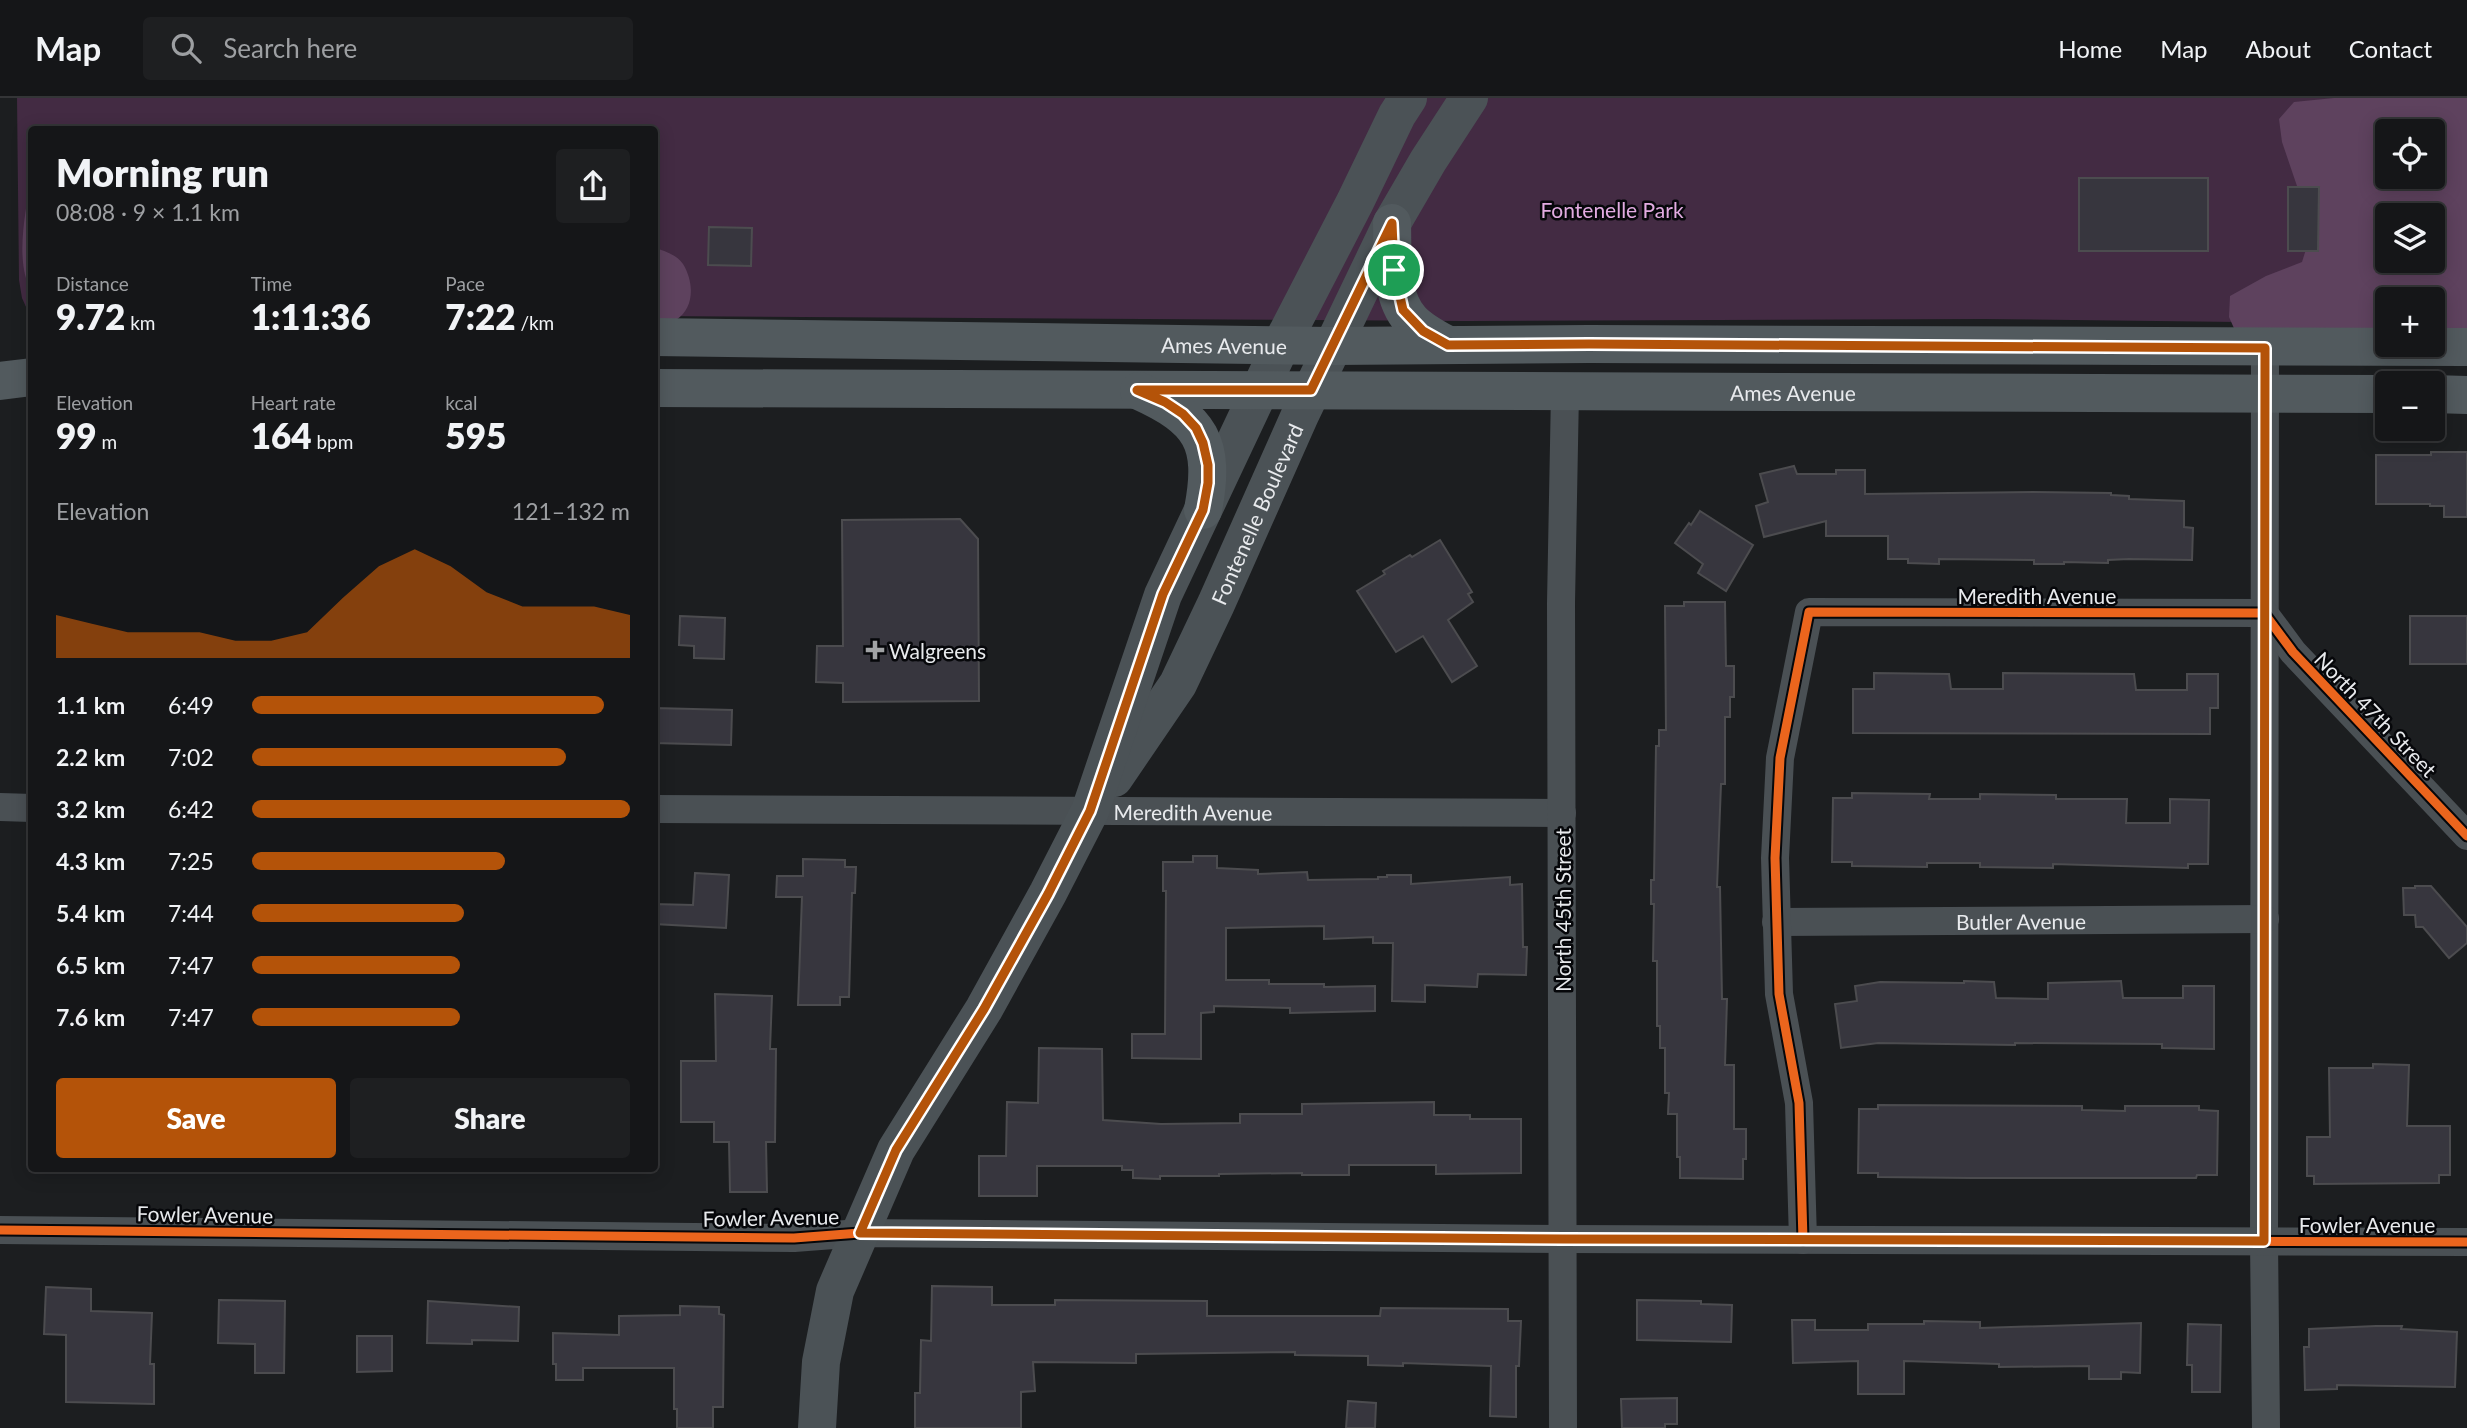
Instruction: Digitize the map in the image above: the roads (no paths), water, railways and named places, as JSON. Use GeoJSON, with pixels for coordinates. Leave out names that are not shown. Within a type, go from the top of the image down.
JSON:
{"type":"FeatureCollection","features":[{"type":"Feature","properties":{"kind":"main road","name":"Fontenelle Boulevard"},"geometry":{"type":"LineString","coordinates":[[817,1428],[821,1362],[835,1291],[896,1150],[984,1009],[1048,894],[1090,811],[1163,594],[1281,345],[1408,98]]}},
{"type":"Feature","properties":{"kind":"main road","name":"Fontenelle Boulevard"},"geometry":{"type":"LineString","coordinates":[[1090,811],[1178,684],[1311,390],[1392,223],[1469,98]]}},
{"type":"Feature","properties":{"kind":"main road"},"geometry":{"type":"LineString","coordinates":[[1392,223],[1394,270],[1403,310],[1423,331],[1448,345]]}},
{"type":"Feature","properties":{"kind":"main road","name":"Ames Avenue"},"geometry":{"type":"LineString","coordinates":[[658,337],[1333,346],[2467,347]]}},
{"type":"Feature","properties":{"kind":"main road"},"geometry":{"type":"LineString","coordinates":[[1709,392],[1786,376],[1934,374],[1963,367],[1979,355],[1982,346]]}},
{"type":"Feature","properties":{"kind":"main road"},"geometry":{"type":"LineString","coordinates":[[0,382],[28,378]]}},
{"type":"Feature","properties":{"kind":"main road"},"geometry":{"type":"LineString","coordinates":[[0,382],[28,386]]}},
{"type":"Feature","properties":{"kind":"main road","name":"Ames Avenue"},"geometry":{"type":"LineString","coordinates":[[658,388],[2375,394]]}},
{"type":"Feature","properties":{"kind":"main road"},"geometry":{"type":"LineString","coordinates":[[1137,390],[1165,402],[1183,414],[1196,428],[1208,465],[1203,510]]}},
{"type":"Feature","properties":{"kind":"main road"},"geometry":{"type":"LineString","coordinates":[[2445,394],[2467,395]]}},
{"type":"Feature","properties":{"kind":"street"},"geometry":{"type":"LineString","coordinates":[[2265,348],[2266,1428]]}},
{"type":"Feature","properties":{"kind":"street","name":"North 45th Street"},"geometry":{"type":"LineString","coordinates":[[1563,1428],[1562,604],[1565,391]]}},
{"type":"Feature","properties":{"kind":"street","name":"Meredith Avenue"},"geometry":{"type":"LineString","coordinates":[[1776,922],[1775,858],[1780,758],[1809,612],[2264,613]]}},
{"type":"Feature","properties":{"kind":"street","name":"North 47th Street"},"geometry":{"type":"LineString","coordinates":[[2264,613],[2293,652],[2465,832]]}},
{"type":"Feature","properties":{"kind":"street"},"geometry":{"type":"LineString","coordinates":[[0,807],[28,807]]}},
{"type":"Feature","properties":{"kind":"street","name":"Meredith Avenue"},"geometry":{"type":"LineString","coordinates":[[658,809],[1562,813]]}},
{"type":"Feature","properties":{"kind":"street","name":"Butler Avenue"},"geometry":{"type":"LineString","coordinates":[[1776,922],[2265,919]]}},
{"type":"Feature","properties":{"kind":"street"},"geometry":{"type":"LineString","coordinates":[[1776,922],[1779,994],[1799,1103],[1802,1240]]}},
{"type":"Feature","properties":{"kind":"street","name":"Fowler Avenue"},"geometry":{"type":"LineString","coordinates":[[0,1230],[794,1238],[860,1233],[2467,1242]]}},
{"type":"Feature","properties":{"kind":"place","name":"Walgreens"},"geometry":{"type":"Point","coordinates":[875,650]}},
{"type":"Feature","properties":{"kind":"park label","name":"Fontenelle Park"},"geometry":{"type":"Point","coordinates":[1612,209]}}]}
